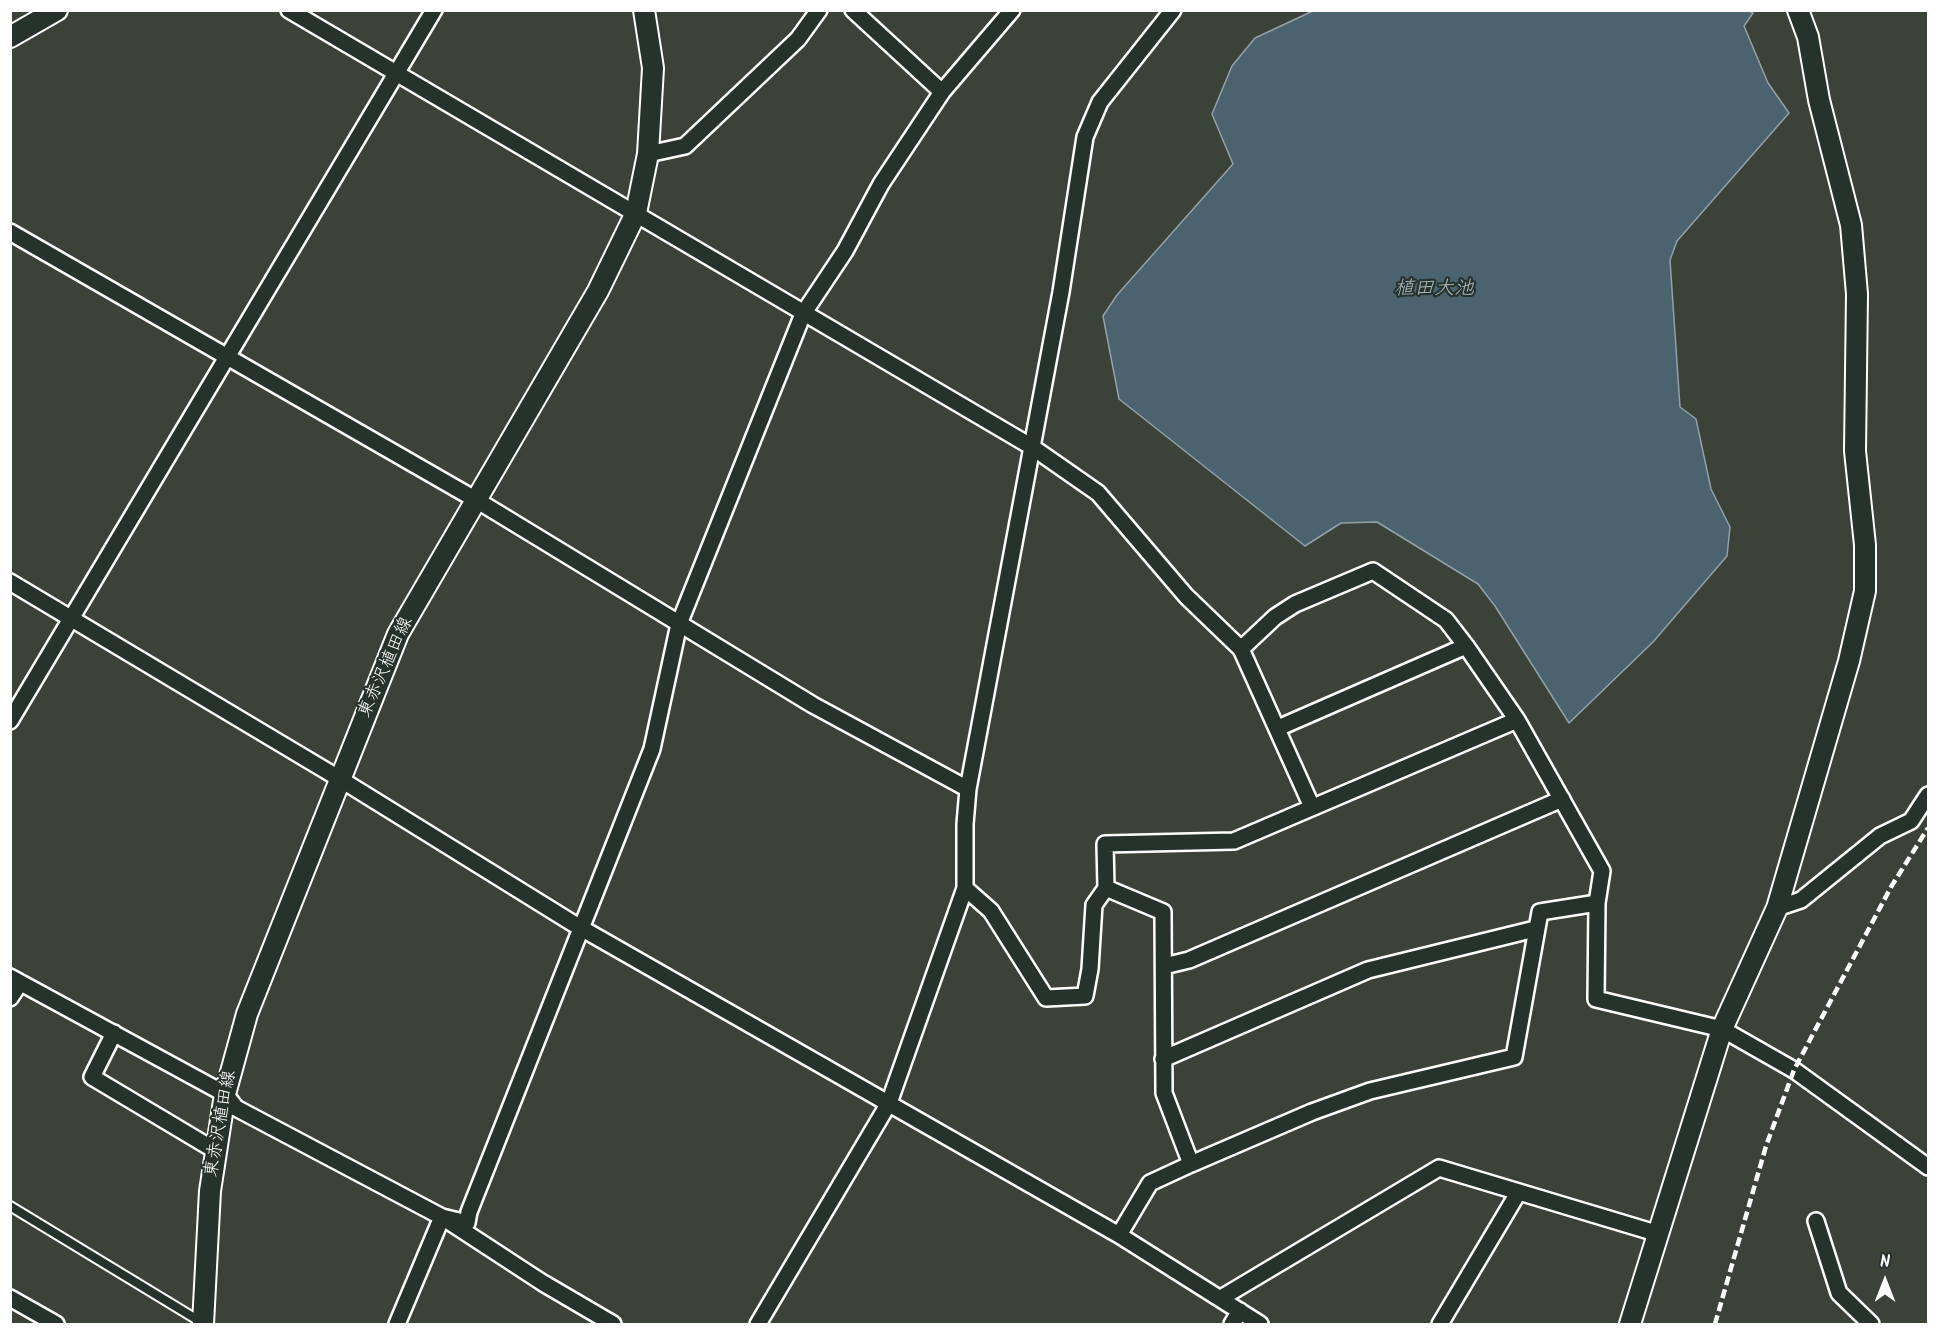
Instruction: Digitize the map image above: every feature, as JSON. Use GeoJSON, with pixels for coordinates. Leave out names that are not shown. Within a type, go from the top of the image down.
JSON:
{"type":"FeatureCollection","features":[{"type":"Feature","properties":{"kind":"main road"},"geometry":{"type":"LineString","coordinates":[[10,37],[57,10]]}},
{"type":"Feature","properties":{"kind":"main road","name":"東赤沢植田線"},"geometry":{"type":"LineString","coordinates":[[203,1324],[210,1191],[225,1094],[247,1014],[398,634],[478,501],[598,291],[636,213],[648,154],[653,68],[644,10]]}},
{"type":"Feature","properties":{"kind":"main road"},"geometry":{"type":"LineString","coordinates":[[1630,1324],[1722,1029],[1777,908],[1846,671],[1865,591],[1865,545],[1855,451],[1857,294],[1851,225],[1820,100],[1808,37],[1798,10]]}},
{"type":"Feature","properties":{"kind":"street"},"geometry":{"type":"LineString","coordinates":[[289,10],[1032,447],[1098,493],[1186,596],[1241,648],[1312,807]]}},
{"type":"Feature","properties":{"kind":"street"},"geometry":{"type":"LineString","coordinates":[[10,721],[434,10]]}},
{"type":"Feature","properties":{"kind":"street"},"geometry":{"type":"LineString","coordinates":[[648,154],[686,146],[798,39],[819,10]]}},
{"type":"Feature","properties":{"kind":"street"},"geometry":{"type":"LineString","coordinates":[[853,10],[942,92]]}},
{"type":"Feature","properties":{"kind":"street"},"geometry":{"type":"LineString","coordinates":[[442,1217],[467,1223],[652,749],[679,624],[803,314],[845,251],[881,183],[942,92],[1012,10]]}},
{"type":"Feature","properties":{"kind":"street"},"geometry":{"type":"LineString","coordinates":[[758,1324],[889,1103],[965,888],[965,824],[968,789],[1061,292],[1085,137],[1100,102],[1173,10]]}},
{"type":"Feature","properties":{"kind":"street"},"geometry":{"type":"LineString","coordinates":[[10,232],[478,501],[813,705],[968,789]]}},
{"type":"Feature","properties":{"kind":"street"},"geometry":{"type":"LineString","coordinates":[[1241,648],[1275,617],[1295,604],[1373,571],[1446,620],[1517,720],[1602,871],[1597,903],[1596,999],[1722,1029],[1794,1070],[1929,1167]]}},
{"type":"Feature","properties":{"kind":"street"},"geometry":{"type":"LineString","coordinates":[[10,582],[340,779],[581,928],[1119,1236],[1221,1298],[1236,1318],[1260,1324]]}},
{"type":"Feature","properties":{"kind":"street"},"geometry":{"type":"LineString","coordinates":[[1278,728],[1466,646]]}},
{"type":"Feature","properties":{"kind":"street"},"geometry":{"type":"LineString","coordinates":[[965,888],[992,911],[1046,998],[1085,996],[1090,969],[1094,905],[1106,888],[1105,844],[1234,841],[1517,720]]}},
{"type":"Feature","properties":{"kind":"street"},"geometry":{"type":"LineString","coordinates":[[1777,908],[1801,900],[1880,836],[1911,821],[1929,795]]}},
{"type":"Feature","properties":{"kind":"street"},"geometry":{"type":"LineString","coordinates":[[1164,966],[1200,955],[1562,799]]}},
{"type":"Feature","properties":{"kind":"street"},"geometry":{"type":"LineString","coordinates":[[1106,888],[1163,912],[1164,1093],[1191,1164]]}},
{"type":"Feature","properties":{"kind":"street"},"geometry":{"type":"LineString","coordinates":[[1119,1236],[1150,1183],[1191,1164],[1312,1112],[1370,1091],[1514,1057],[1539,912],[1597,903]]}},
{"type":"Feature","properties":{"kind":"street"},"geometry":{"type":"LineString","coordinates":[[1163,1059],[1368,970],[1535,929]]}},
{"type":"Feature","properties":{"kind":"street"},"geometry":{"type":"LineString","coordinates":[[10,998],[15,980],[225,1094],[236,1108],[442,1217],[543,1283],[613,1324]]}},
{"type":"Feature","properties":{"kind":"street"},"geometry":{"type":"LineString","coordinates":[[114,1034],[92,1077],[216,1151]]}},
{"type":"Feature","properties":{"kind":"street"},"geometry":{"type":"LineString","coordinates":[[1221,1298],[1439,1168],[1518,1194],[1659,1234]]}},
{"type":"Feature","properties":{"kind":"street"},"geometry":{"type":"LineString","coordinates":[[1440,1324],[1518,1194]]}},
{"type":"Feature","properties":{"kind":"street"},"geometry":{"type":"LineString","coordinates":[[398,1324],[442,1217]]}},
{"type":"Feature","properties":{"kind":"street"},"geometry":{"type":"LineString","coordinates":[[1816,1221],[1839,1293],[1871,1324]]}},
{"type":"Feature","properties":{"kind":"street"},"geometry":{"type":"LineString","coordinates":[[10,1298],[56,1324]]}},
{"type":"Feature","properties":{"kind":"lane"},"geometry":{"type":"LineString","coordinates":[[10,1206],[203,1324]]}},
{"type":"Feature","properties":{"kind":"water","name":"植田大池"},"geometry":{"type":"Polygon","coordinates":[[[1315,10],[1749,11],[1753,13],[1744,26],[1768,83],[1789,113],[1677,241],[1670,260],[1680,407],[1696,419],[1711,489],[1730,527],[1727,556],[1653,642],[1569,723],[1495,606],[1478,584],[1377,522],[1341,523],[1305,546],[1119,399],[1103,316],[1117,295],[1233,164],[1212,114],[1232,66],[1255,38],[1315,10]]]}},
{"type":"Feature","properties":{"kind":"railway"},"geometry":{"type":"LineString","coordinates":[[1715,1324],[1766,1146],[1794,1070],[1891,887],[1928,828]]}}]}
